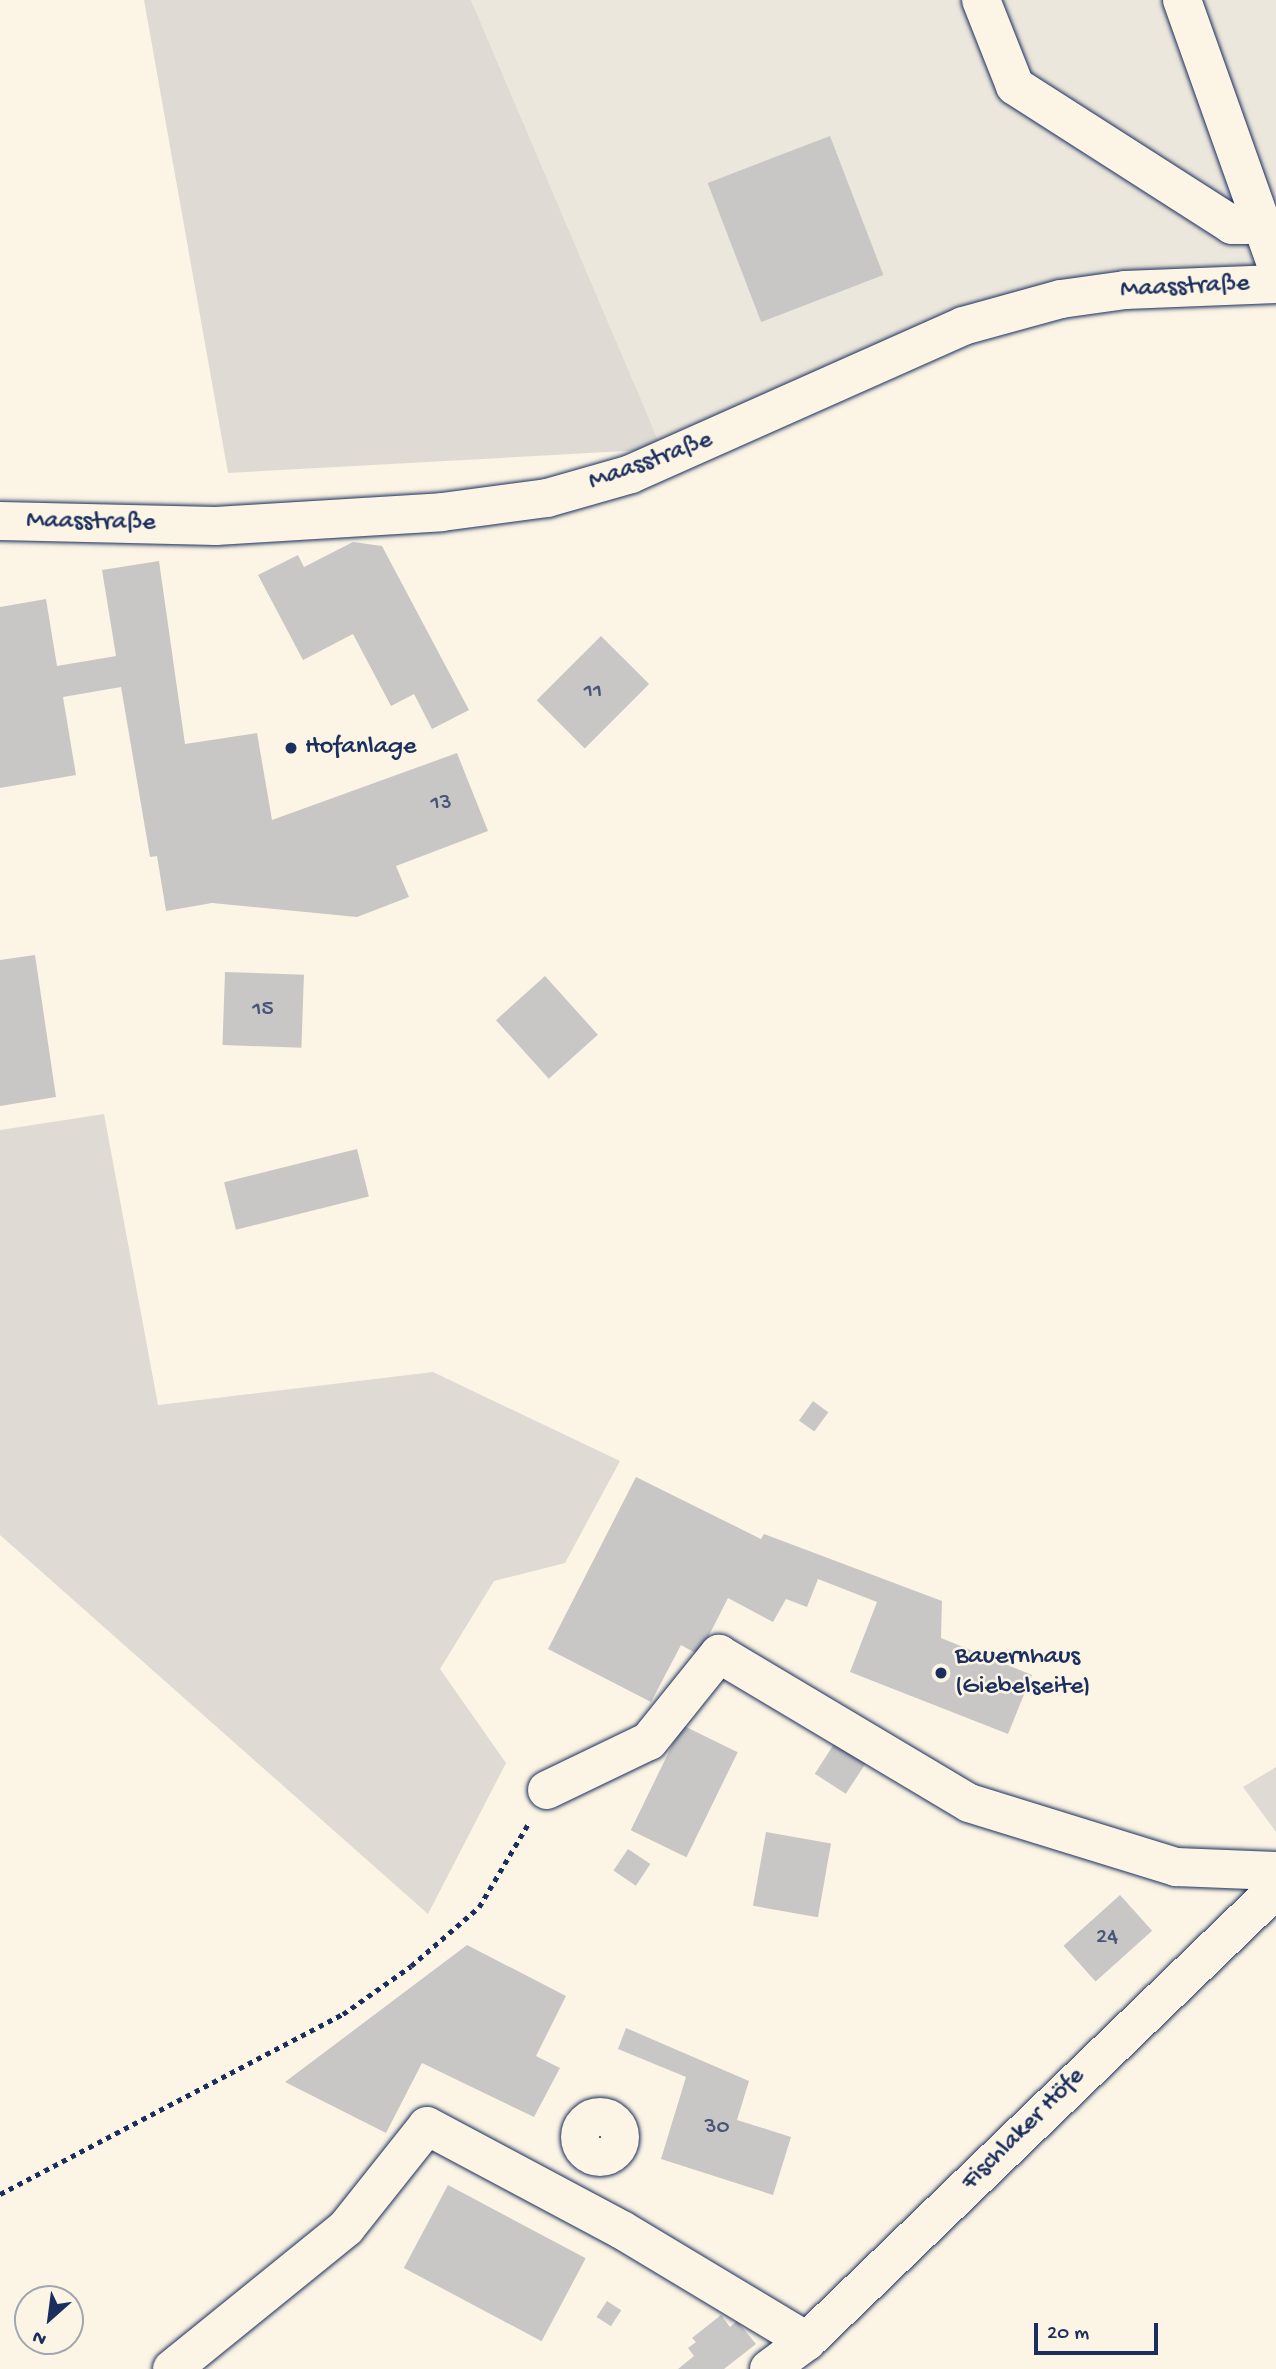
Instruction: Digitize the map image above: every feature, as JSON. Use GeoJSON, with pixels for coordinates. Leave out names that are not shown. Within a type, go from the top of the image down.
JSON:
{"type":"FeatureCollection","features":[{"type":"Feature","properties":{"kind":"street"},"geometry":{"type":"LineString","coordinates":[[981,0],[1015,86],[1232,225],[1264,225]]}},
{"type":"Feature","properties":{"kind":"street","name":"Maasstraße"},"geometry":{"type":"LineString","coordinates":[[1182,0],[1276,264]]}},
{"type":"Feature","properties":{"kind":"street","name":"Maasstraße"},"geometry":{"type":"LineString","coordinates":[[0,521],[216,526],[442,512],[547,498],[655,464],[963,326],[1061,299],[1125,290],[1276,284]]}},
{"type":"Feature","properties":{"kind":"street"},"geometry":{"type":"LineString","coordinates":[[547,1790],[649,1741],[719,1654],[969,1803],[1177,1867],[1276,1871]]}},
{"type":"Feature","properties":{"kind":"street","name":"Fischlaker Höfe"},"geometry":{"type":"LineString","coordinates":[[769,2369],[807,2341],[1276,1889]]}},
{"type":"Feature","properties":{"kind":"street"},"geometry":{"type":"LineString","coordinates":[[172,2369],[346,2228],[427,2126],[572,2204],[807,2341]]}},
{"type":"Feature","properties":{"kind":"street"},"geometry":{"type":"LineString","coordinates":[[572,2204],[593,2157]]}},
{"type":"Feature","properties":{"kind":"path"},"geometry":{"type":"LineString","coordinates":[[0,2194],[343,2014],[411,1966],[479,1907],[547,1790]]}},
{"type":"Feature","properties":{"kind":"shaded area"},"geometry":{"type":"Polygon","coordinates":[[[144,0],[471,0],[662,449],[228,473],[144,0]]]}},
{"type":"Feature","properties":{"kind":"shaded area"},"geometry":{"type":"Polygon","coordinates":[[[471,0],[1276,0],[1276,274],[1114,282],[662,449],[471,0]]]}},
{"type":"Feature","properties":{"kind":"shaded area"},"geometry":{"type":"Polygon","coordinates":[[[104,1114],[158,1405],[433,1372],[620,1461],[565,1563],[494,1581],[440,1669],[506,1763],[428,1914],[0,1535],[0,1130],[104,1114]]]}},
{"type":"Feature","properties":{"kind":"shaded area"},"geometry":{"type":"Polygon","coordinates":[[[1276,1767],[1276,1832],[1243,1787],[1276,1767]]]}},
{"type":"Feature","properties":{"kind":"building"},"geometry":{"type":"Polygon","coordinates":[[[830,136],[883,275],[761,322],[708,183],[830,136]]]}},
{"type":"Feature","properties":{"kind":"building"},"geometry":{"type":"Polygon","coordinates":[[[353,542],[382,546],[469,710],[432,729],[414,694],[391,706],[353,634],[303,660],[258,575],[298,555],[304,567],[353,542]]]}},
{"type":"Feature","properties":{"kind":"building"},"geometry":{"type":"Polygon","coordinates":[[[159,561],[185,744],[257,733],[272,820],[457,753],[488,831],[396,866],[409,897],[357,917],[212,903],[166,911],[157,856],[150,857],[121,687],[63,697],[76,775],[0,788],[0,607],[46,599],[57,666],[116,656],[102,570],[159,561]]]}},
{"type":"Feature","properties":{"kind":"building"},"geometry":{"type":"Polygon","coordinates":[[[601,636],[649,684],[585,748],[537,700],[601,636]]]}},
{"type":"Feature","properties":{"kind":"building"},"geometry":{"type":"Polygon","coordinates":[[[35,955],[56,1097],[0,1106],[0,960],[35,955]]]}},
{"type":"Feature","properties":{"kind":"building"},"geometry":{"type":"Polygon","coordinates":[[[225,972],[304,975],[301,1048],[222,1045],[225,972]]]}},
{"type":"Feature","properties":{"kind":"building"},"geometry":{"type":"Polygon","coordinates":[[[545,976],[598,1035],[549,1079],[496,1020],[545,976]]]}},
{"type":"Feature","properties":{"kind":"building"},"geometry":{"type":"Polygon","coordinates":[[[357,1149],[369,1197],[236,1230],[224,1182],[357,1149]]]}},
{"type":"Feature","properties":{"kind":"building"},"geometry":{"type":"Polygon","coordinates":[[[813,1401],[828,1412],[814,1432],[799,1420],[813,1401]]]}},
{"type":"Feature","properties":{"kind":"building"},"geometry":{"type":"Polygon","coordinates":[[[636,1477],[761,1539],[764,1534],[942,1601],[941,1638],[1032,1675],[1008,1734],[850,1672],[877,1602],[818,1579],[807,1607],[786,1599],[773,1622],[728,1598],[699,1655],[681,1645],[651,1702],[548,1649],[636,1477]]]}},
{"type":"Feature","properties":{"kind":"building"},"geometry":{"type":"Polygon","coordinates":[[[682,1725],[738,1752],[686,1857],[631,1830],[682,1725]]]}},
{"type":"Feature","properties":{"kind":"building"},"geometry":{"type":"Polygon","coordinates":[[[836,1741],[867,1761],[846,1794],[815,1774],[836,1741]]]}},
{"type":"Feature","properties":{"kind":"building"},"geometry":{"type":"Polygon","coordinates":[[[766,1832],[831,1843],[818,1917],[753,1906],[766,1832]]]}},
{"type":"Feature","properties":{"kind":"building"},"geometry":{"type":"Polygon","coordinates":[[[628,1849],[650,1864],[636,1886],[613,1871],[628,1849]]]}},
{"type":"Feature","properties":{"kind":"building"},"geometry":{"type":"Polygon","coordinates":[[[1120,1895],[1152,1931],[1096,1982],[1064,1946],[1120,1895]]]}},
{"type":"Feature","properties":{"kind":"building"},"geometry":{"type":"Polygon","coordinates":[[[467,1945],[566,1996],[536,2056],[560,2068],[534,2117],[422,2063],[386,2133],[285,2082],[467,1945]]]}},
{"type":"Feature","properties":{"kind":"building"},"geometry":{"type":"Polygon","coordinates":[[[626,2028],[749,2081],[737,2120],[791,2137],[773,2195],[661,2159],[686,2077],[618,2049],[626,2028]]]}},
{"type":"Feature","properties":{"kind":"building"},"geometry":{"type":"Polygon","coordinates":[[[448,2185],[586,2258],[542,2341],[404,2268],[448,2185]]]}},
{"type":"Feature","properties":{"kind":"building"},"geometry":{"type":"Polygon","coordinates":[[[607,2301],[621,2310],[611,2326],[597,2317],[607,2301]]]}},
{"type":"Feature","properties":{"kind":"building"},"geometry":{"type":"Polygon","coordinates":[[[721,2315],[730,2327],[737,2321],[756,2344],[724,2369],[678,2369],[694,2356],[688,2348],[696,2342],[692,2338],[721,2315]]]}},
{"type":"Feature","properties":{"kind":"place","name":"Hofanlage"},"geometry":{"type":"Point","coordinates":[291,748]}},
{"type":"Feature","properties":{"kind":"place","name":"Bauernhaus (Giebelseite)"},"geometry":{"type":"Point","coordinates":[941,1673]}}]}
